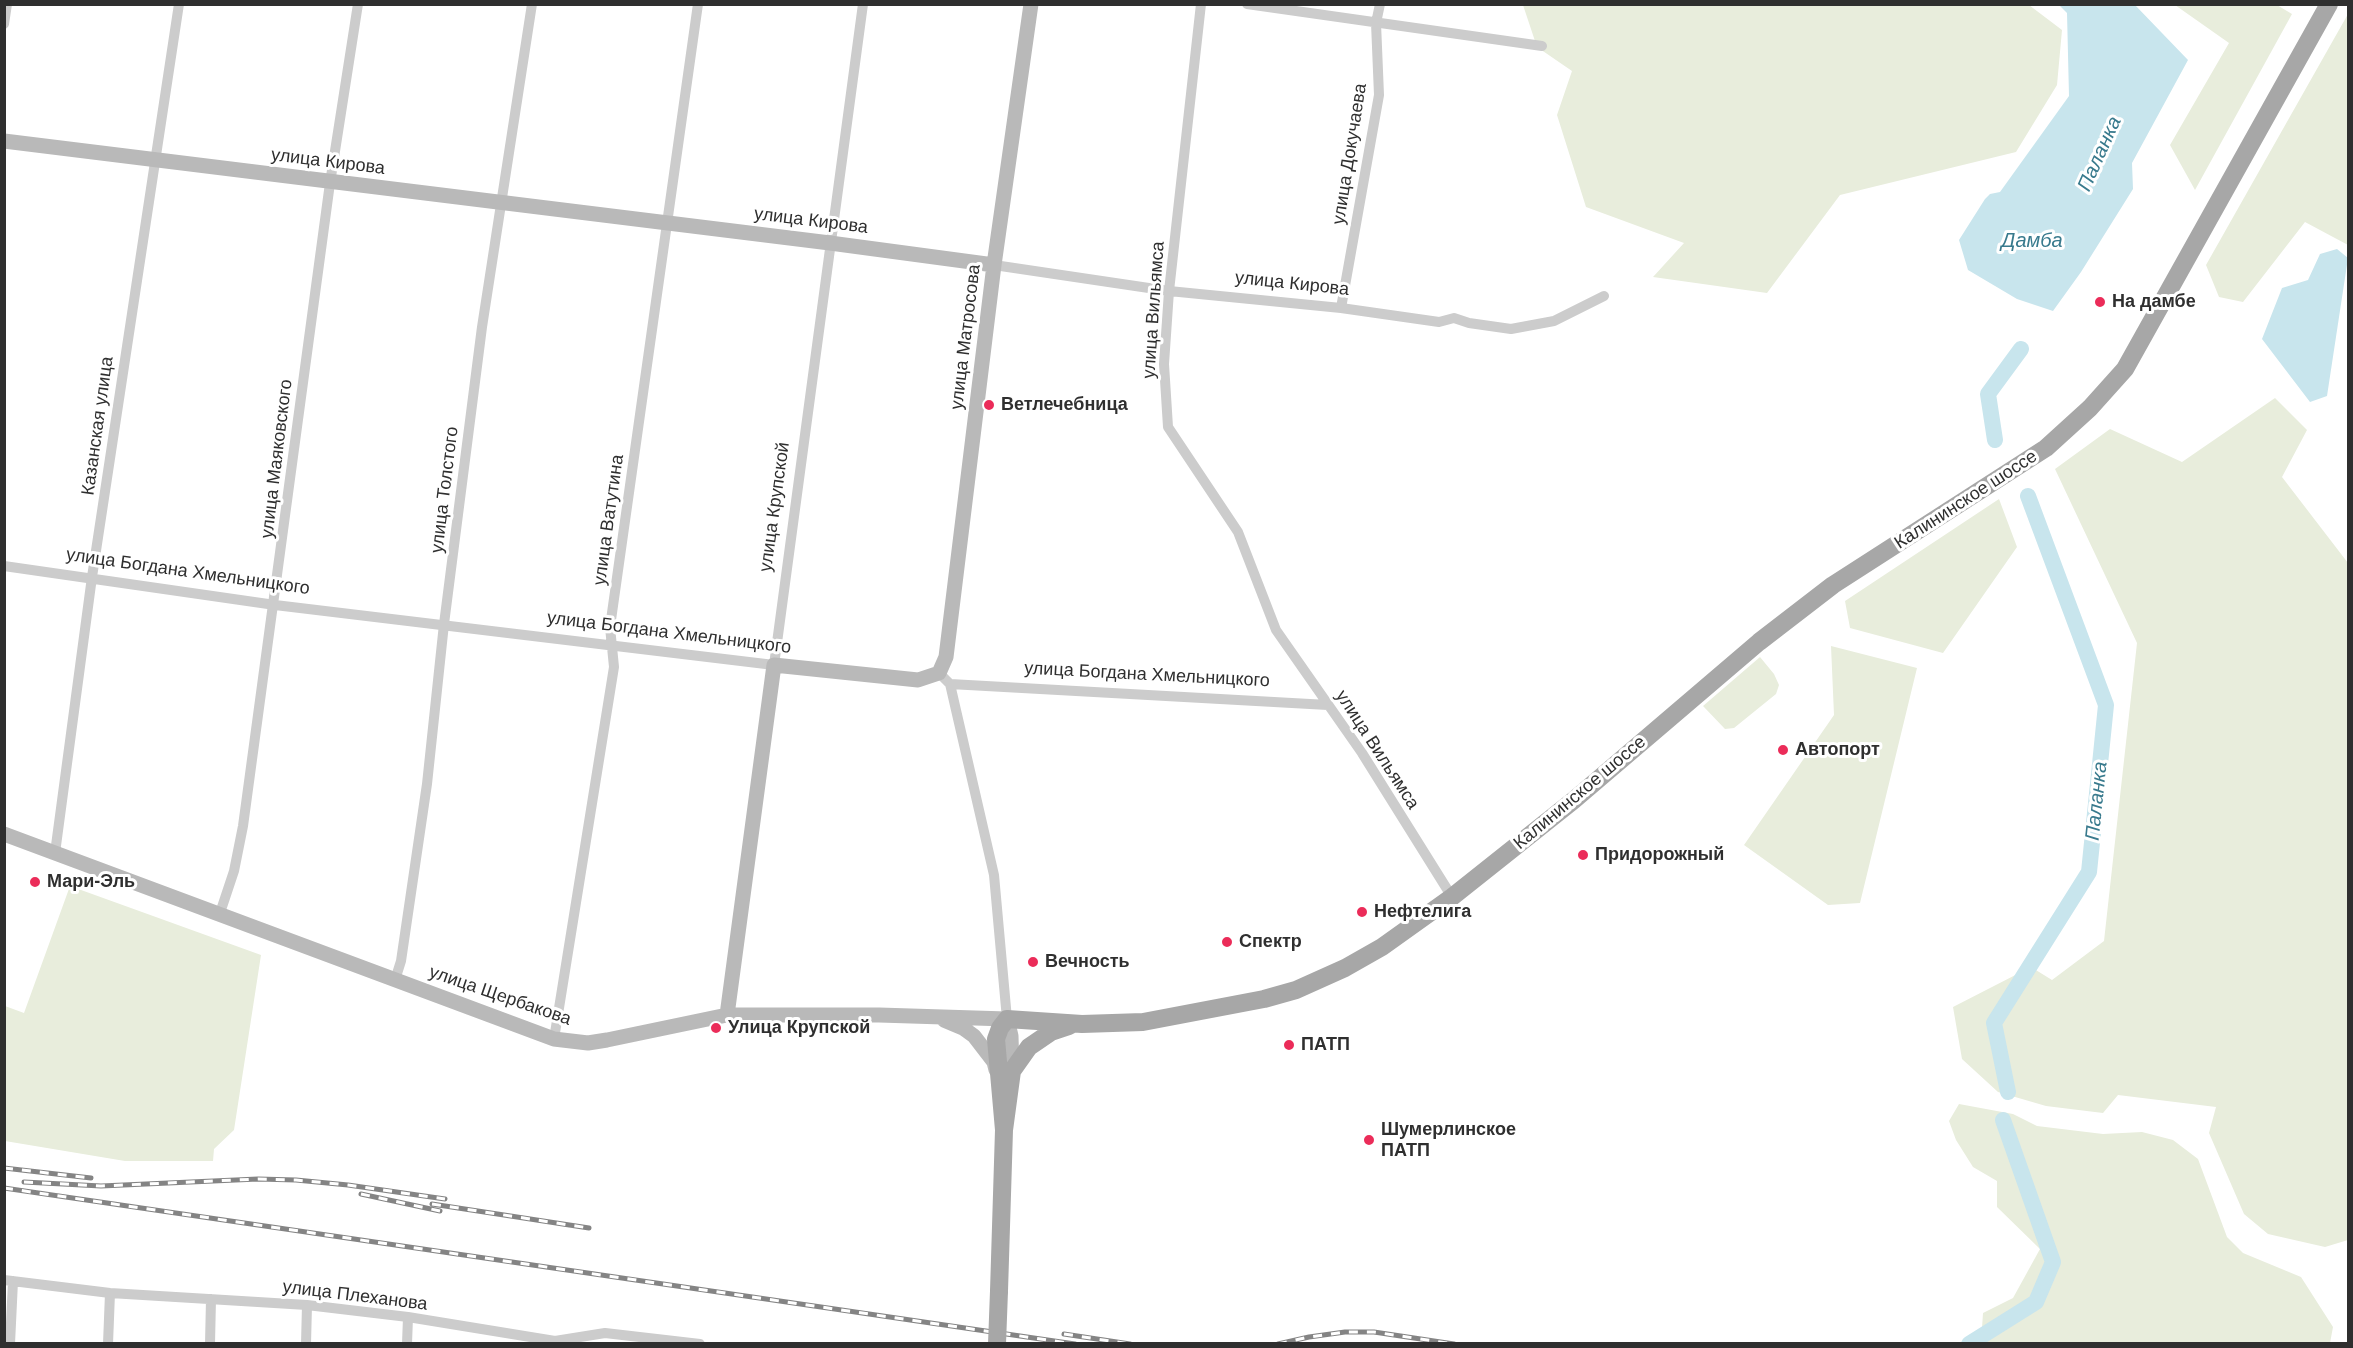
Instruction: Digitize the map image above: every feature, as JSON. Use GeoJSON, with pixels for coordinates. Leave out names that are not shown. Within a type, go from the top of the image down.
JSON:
{"type":"FeatureCollection","features":[{"type":"Feature","properties":{"kind":"main road","name":"Калининское шоссе"},"geometry":{"type":"LineString","coordinates":[[1007,1019],[1082,1024],[1143,1022],[1252,1002],[1296,990],[1345,968],[1382,947],[1452,897],[1574,800],[1759,642],[1833,585],[2046,448],[2090,408],[2125,369],[2329,4]]}},
{"type":"Feature","properties":{"kind":"main road"},"geometry":{"type":"LineString","coordinates":[[998,1344],[1005,1073],[996,1039],[1007,1019]]}},
{"type":"Feature","properties":{"kind":"main road"},"geometry":{"type":"LineString","coordinates":[[1005,1073],[1039,1039],[1066,1027],[1082,1024]]}},
{"type":"Feature","properties":{"kind":"street"},"geometry":{"type":"LineString","coordinates":[[4,24],[7,4]]}},
{"type":"Feature","properties":{"kind":"street","name":"Казанская улица"},"geometry":{"type":"LineString","coordinates":[[55,853],[92,577],[179,4]]}},
{"type":"Feature","properties":{"kind":"street","name":"улица Маяковского"},"geometry":{"type":"LineString","coordinates":[[219,916],[234,871],[243,826],[275,605],[330,183],[358,4]]}},
{"type":"Feature","properties":{"kind":"street","name":"улица Толстого"},"geometry":{"type":"LineString","coordinates":[[395,980],[401,961],[427,784],[444,624],[481,339],[532,4]]}},
{"type":"Feature","properties":{"kind":"street","name":"улица Ватутина"},"geometry":{"type":"LineString","coordinates":[[554,1039],[614,668],[610,627],[698,4]]}},
{"type":"Feature","properties":{"kind":"street","name":"улица Крупской"},"geometry":{"type":"LineString","coordinates":[[727,1015],[863,4]]}},
{"type":"Feature","properties":{"kind":"street","name":"улица Матросова"},"geometry":{"type":"LineString","coordinates":[[939,673],[946,657],[994,265],[1031,4]]}},
{"type":"Feature","properties":{"kind":"street","name":"улица Вильямса"},"geometry":{"type":"LineString","coordinates":[[1202,4],[1169,291],[1164,364],[1168,427],[1238,532],[1276,630],[1362,753],[1452,897]]}},
{"type":"Feature","properties":{"kind":"street"},"geometry":{"type":"LineString","coordinates":[[1247,4],[1542,46]]}},
{"type":"Feature","properties":{"kind":"street","name":"улица Докучаева"},"geometry":{"type":"LineString","coordinates":[[1341,308],[1379,95],[1376,23],[1380,4]]}},
{"type":"Feature","properties":{"kind":"street","name":"улица Кирова"},"geometry":{"type":"LineString","coordinates":[[4,141],[830,243],[1169,291],[1341,308],[1439,322],[1455,318],[1469,323],[1511,329],[1554,321],[1604,296]]}},
{"type":"Feature","properties":{"kind":"street","name":"улица Богдана Хмельницкого"},"geometry":{"type":"LineString","coordinates":[[4,566],[275,605],[444,624],[612,647],[918,680],[939,673]]}},
{"type":"Feature","properties":{"kind":"street"},"geometry":{"type":"LineString","coordinates":[[939,673],[950,684],[994,875],[1007,1019]]}},
{"type":"Feature","properties":{"kind":"street","name":"улица Богдана Хмельницкого"},"geometry":{"type":"LineString","coordinates":[[950,684],[1328,705]]}},
{"type":"Feature","properties":{"kind":"street","name":"улица Щербакова"},"geometry":{"type":"LineString","coordinates":[[4,834],[219,916],[554,1039],[570,1042],[598,1042],[727,1015],[933,1016],[1007,1019]]}},
{"type":"Feature","properties":{"kind":"street"},"geometry":{"type":"LineString","coordinates":[[933,1016],[951,1022],[974,1036],[993,1062],[1005,1073]]}},
{"type":"Feature","properties":{"kind":"street"},"geometry":{"type":"LineString","coordinates":[[9,1281],[10,1344]]}},
{"type":"Feature","properties":{"kind":"street","name":"улица Плеханова"},"geometry":{"type":"LineString","coordinates":[[9,1281],[110,1293],[308,1305],[408,1317],[555,1341],[605,1338],[700,1344]]}},
{"type":"Feature","properties":{"kind":"street"},"geometry":{"type":"LineString","coordinates":[[108,1344],[110,1293]]}},
{"type":"Feature","properties":{"kind":"street"},"geometry":{"type":"LineString","coordinates":[[210,1344],[211,1299]]}},
{"type":"Feature","properties":{"kind":"street"},"geometry":{"type":"LineString","coordinates":[[306,1344],[308,1305]]}},
{"type":"Feature","properties":{"kind":"street"},"geometry":{"type":"LineString","coordinates":[[407,1344],[408,1317]]}},
{"type":"Feature","properties":{"kind":"green space"},"geometry":{"type":"Polygon","coordinates":[[[1523,5],[2029,5],[2062,30],[2057,85],[2016,152],[1840,195],[1767,293],[1653,277],[1684,243],[1586,207],[1557,115],[1572,71],[1537,47],[1523,5]]]}},
{"type":"Feature","properties":{"kind":"green space"},"geometry":{"type":"Polygon","coordinates":[[[2175,5],[2277,5],[2292,14],[2195,190],[2170,145],[2229,43],[2175,5]]]}},
{"type":"Feature","properties":{"kind":"green space"},"geometry":{"type":"Polygon","coordinates":[[[2348,14],[2348,245],[2305,222],[2243,302],[2219,297],[2206,265],[2348,14]]]}},
{"type":"Feature","properties":{"kind":"green space"},"geometry":{"type":"Polygon","coordinates":[[[2275,398],[2307,430],[2282,477],[2348,563],[2348,1240],[2325,1247],[2268,1234],[2244,1214],[2209,1133],[2216,1107],[2118,1095],[2103,1113],[2046,1106],[1998,1092],[1962,1059],[1953,1007],[2031,967],[2052,980],[2104,941],[2137,643],[2055,469],[2110,429],[2182,462],[2275,398]]]}},
{"type":"Feature","properties":{"kind":"green space"},"geometry":{"type":"Polygon","coordinates":[[[1999,499],[2017,547],[1943,653],[1850,628],[1845,601],[1999,499]]]}},
{"type":"Feature","properties":{"kind":"green space"},"geometry":{"type":"Polygon","coordinates":[[[1831,646],[1917,668],[1860,903],[1828,905],[1744,845],[1834,715],[1831,646]]]}},
{"type":"Feature","properties":{"kind":"green space"},"geometry":{"type":"Polygon","coordinates":[[[1760,657],[1774,674],[1779,685],[1776,694],[1734,728],[1725,729],[1703,706],[1760,657]]]}},
{"type":"Feature","properties":{"kind":"green space"},"geometry":{"type":"Polygon","coordinates":[[[70,886],[261,955],[234,1130],[214,1149],[213,1161],[125,1161],[5,1141],[5,1006],[24,1013],[70,886]]]}},
{"type":"Feature","properties":{"kind":"green space"},"geometry":{"type":"Polygon","coordinates":[[[1959,1104],[2013,1114],[2037,1126],[2103,1134],[2142,1132],[2173,1140],[2198,1159],[2227,1237],[2243,1253],[2301,1277],[2333,1327],[2330,1343],[1981,1343],[1983,1313],[2013,1298],[2040,1249],[1997,1207],[1997,1181],[1973,1167],[1956,1140],[1949,1121],[1959,1104]]]}},
{"type":"Feature","properties":{"kind":"water","name":"Дамба"},"geometry":{"type":"Polygon","coordinates":[[[2059,5],[2135,5],[2188,60],[2132,163],[2133,189],[2081,272],[2053,311],[2017,299],[1968,270],[1959,240],[1985,199],[1990,194],[2000,192],[2069,96],[2067,13],[2059,5]]]}},
{"type":"Feature","properties":{"kind":"water"},"geometry":{"type":"Polygon","coordinates":[[[2337,249],[2348,258],[2327,396],[2310,402],[2262,339],[2282,288],[2308,280],[2320,254],[2337,249]]]}},
{"type":"Feature","properties":{"kind":"waterway","name":"Паланка"},"geometry":{"type":"LineString","coordinates":[[1995,440],[1988,394],[2021,349]]}},
{"type":"Feature","properties":{"kind":"waterway","name":"Паланка"},"geometry":{"type":"LineString","coordinates":[[2008,1092],[1994,1023],[2089,872],[2106,705],[2028,496]]}},
{"type":"Feature","properties":{"kind":"waterway","name":"Паланка"},"geometry":{"type":"LineString","coordinates":[[1969,1344],[2036,1302],[2053,1262],[2003,1120]]}},
{"type":"Feature","properties":{"kind":"railway"},"geometry":{"type":"LineString","coordinates":[[4,1168],[91,1178]]}},
{"type":"Feature","properties":{"kind":"railway"},"geometry":{"type":"LineString","coordinates":[[24,1182],[101,1186],[258,1179],[296,1180],[445,1199]]}},
{"type":"Feature","properties":{"kind":"railway"},"geometry":{"type":"LineString","coordinates":[[4,1188],[1075,1344]]}},
{"type":"Feature","properties":{"kind":"railway"},"geometry":{"type":"LineString","coordinates":[[361,1194],[440,1211]]}},
{"type":"Feature","properties":{"kind":"railway"},"geometry":{"type":"LineString","coordinates":[[432,1204],[589,1228]]}},
{"type":"Feature","properties":{"kind":"railway"},"geometry":{"type":"LineString","coordinates":[[1278,1344],[1345,1332],[1374,1332],[1454,1344]]}},
{"type":"Feature","properties":{"kind":"railway"},"geometry":{"type":"LineString","coordinates":[[1064,1334],[1130,1344]]}},
{"type":"Feature","properties":{"kind":"place","name":"На дамбе"},"geometry":{"type":"Point","coordinates":[2100,302]}},
{"type":"Feature","properties":{"kind":"place","name":"Ветлечебница"},"geometry":{"type":"Point","coordinates":[989,405]}},
{"type":"Feature","properties":{"kind":"place","name":"Автопорт"},"geometry":{"type":"Point","coordinates":[1783,750]}},
{"type":"Feature","properties":{"kind":"place","name":"Придорожный"},"geometry":{"type":"Point","coordinates":[1583,855]}},
{"type":"Feature","properties":{"kind":"place","name":"Мари-Эль"},"geometry":{"type":"Point","coordinates":[35,882]}},
{"type":"Feature","properties":{"kind":"place","name":"Нефтелига"},"geometry":{"type":"Point","coordinates":[1362,912]}},
{"type":"Feature","properties":{"kind":"place","name":"Спектр"},"geometry":{"type":"Point","coordinates":[1227,942]}},
{"type":"Feature","properties":{"kind":"place","name":"Вечность"},"geometry":{"type":"Point","coordinates":[1033,962]}},
{"type":"Feature","properties":{"kind":"place","name":"Улица Крупской"},"geometry":{"type":"Point","coordinates":[716,1028]}},
{"type":"Feature","properties":{"kind":"place","name":"ПАТП"},"geometry":{"type":"Point","coordinates":[1289,1045]}},
{"type":"Feature","properties":{"kind":"place","name":"Шумерлинское ПАТП"},"geometry":{"type":"Point","coordinates":[1369,1140]}}]}
